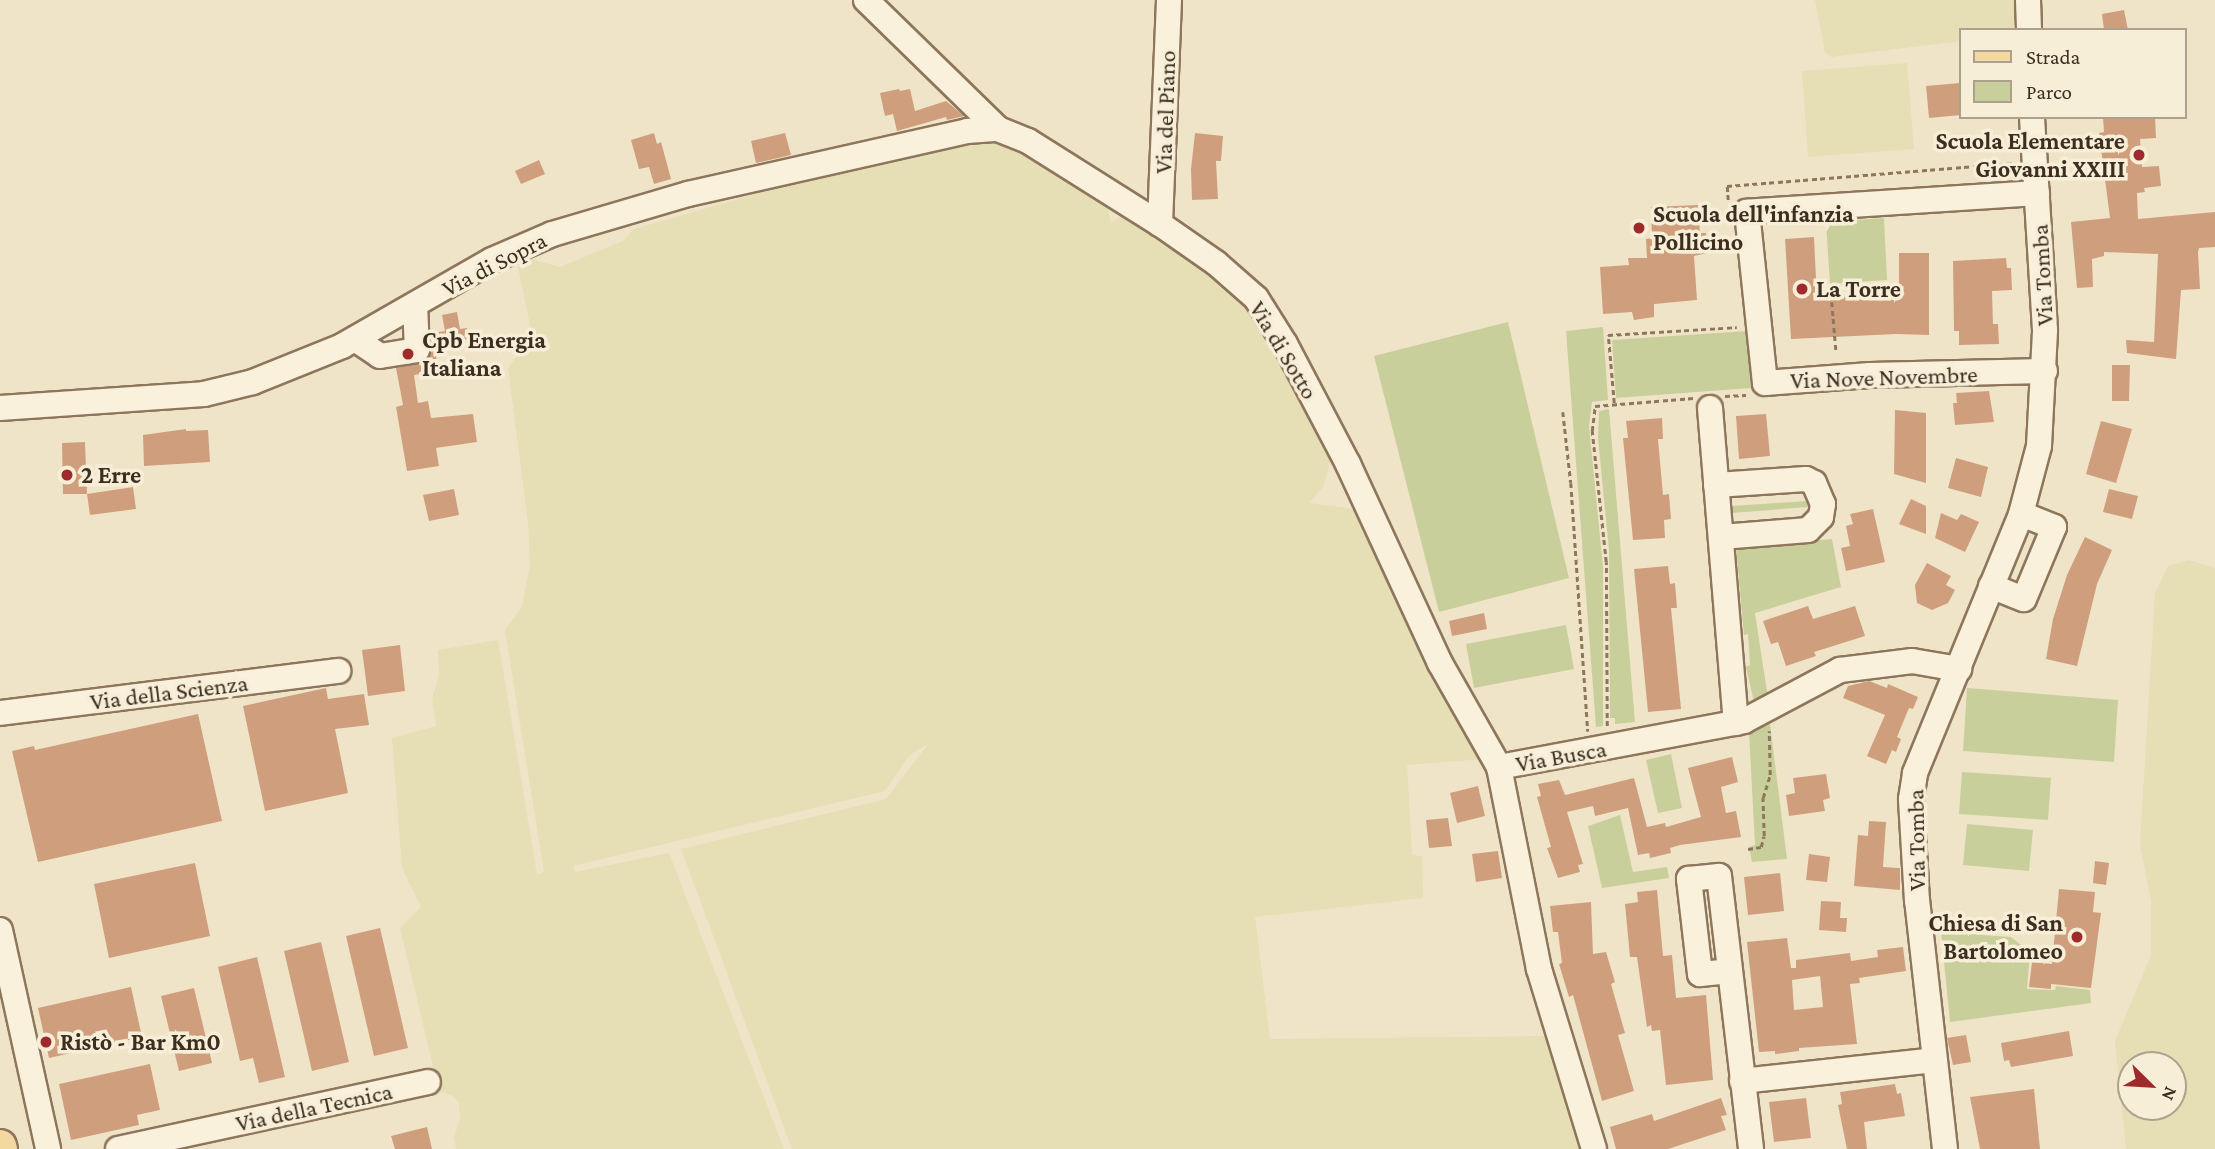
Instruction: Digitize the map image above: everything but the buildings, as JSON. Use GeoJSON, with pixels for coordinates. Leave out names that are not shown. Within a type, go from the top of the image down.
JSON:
{"type":"FeatureCollection","features":[{"type":"Feature","properties":{"kind":"street","name":"Via di Sotto"},"geometry":{"type":"LineString","coordinates":[[866,0],[998,129],[1028,141],[1160,224],[1216,263],[1256,298],[1278,332],[1348,464],[1440,663],[1499,767]]}},
{"type":"Feature","properties":{"kind":"street","name":"Via del Piano"},"geometry":{"type":"LineString","coordinates":[[1160,224],[1170,0]]}},
{"type":"Feature","properties":{"kind":"street"},"geometry":{"type":"LineString","coordinates":[[2028,0],[2029,28]]}},
{"type":"Feature","properties":{"kind":"street","name":"Via Tomba"},"geometry":{"type":"LineString","coordinates":[[1945,1149],[1917,901],[1911,799],[1915,773],[2021,514],[2039,446],[2045,371],[2043,267],[2032,119]]}},
{"type":"Feature","properties":{"kind":"street","name":"Via di Sopra"},"geometry":{"type":"LineString","coordinates":[[0,408],[204,394],[253,382],[300,365],[355,339],[492,260],[552,234],[701,191],[967,131],[998,129]]}},
{"type":"Feature","properties":{"kind":"street","name":"Via Nove Novembre"},"geometry":{"type":"LineString","coordinates":[[2037,193],[1747,212],[1765,383],[1870,376],[2045,371]]}},
{"type":"Feature","properties":{"kind":"street"},"geometry":{"type":"LineString","coordinates":[[355,339],[380,356],[417,350],[415,305]]}},
{"type":"Feature","properties":{"kind":"street"},"geometry":{"type":"LineString","coordinates":[[1709,401],[1736,723]]}},
{"type":"Feature","properties":{"kind":"street"},"geometry":{"type":"LineString","coordinates":[[1716,485],[1806,479],[1814,483],[1823,504],[1821,517],[1808,530],[1721,537]]}},
{"type":"Feature","properties":{"kind":"street"},"geometry":{"type":"LineString","coordinates":[[1991,586],[2024,599],[2053,527],[2021,514]]}},
{"type":"Feature","properties":{"kind":"street","name":"Via Busca"},"geometry":{"type":"LineString","coordinates":[[1594,1149],[1539,969],[1499,767],[1736,723],[1776,706],[1840,670],[1912,662],[1959,668]]}},
{"type":"Feature","properties":{"kind":"street","name":"Via della Scienza"},"geometry":{"type":"LineString","coordinates":[[0,713],[338,671]]}},
{"type":"Feature","properties":{"kind":"street"},"geometry":{"type":"LineString","coordinates":[[0,930],[48,1149]]}},
{"type":"Feature","properties":{"kind":"street"},"geometry":{"type":"LineString","coordinates":[[1730,971],[1751,1149]]}},
{"type":"Feature","properties":{"kind":"street"},"geometry":{"type":"LineString","coordinates":[[1742,1081],[1934,1060]]}},
{"type":"Feature","properties":{"kind":"street","name":"Via della Tecnica"},"geometry":{"type":"LineString","coordinates":[[118,1149],[428,1082]]}},
{"type":"Feature","properties":{"kind":"path"},"geometry":{"type":"LineString","coordinates":[[1832,302],[1836,350]]}},
{"type":"Feature","properties":{"kind":"path"},"geometry":{"type":"LineString","coordinates":[[1614,404],[1608,335],[1740,326]]}},
{"type":"Feature","properties":{"kind":"path"},"geometry":{"type":"LineString","coordinates":[[1607,727],[1606,562],[1592,431],[1595,406],[1709,401],[1751,394]]}},
{"type":"Feature","properties":{"kind":"path"},"geometry":{"type":"LineString","coordinates":[[1563,412],[1591,751]]}},
{"type":"Feature","properties":{"kind":"path"},"geometry":{"type":"LineString","coordinates":[[1748,849],[1761,847],[1764,836],[1763,798],[1770,775],[1769,728]]}},
{"type":"Feature","properties":{"kind":"shaded area"},"geometry":{"type":"Polygon","coordinates":[[[1815,0],[2016,0],[2017,28],[1960,28],[1960,41],[1831,57],[1825,52],[1815,0]]]}},
{"type":"Feature","properties":{"kind":"shaded area"},"geometry":{"type":"Polygon","coordinates":[[[1907,63],[1914,149],[1808,157],[1802,71],[1907,63]]]}},
{"type":"Feature","properties":{"kind":"shaded area"},"geometry":{"type":"Polygon","coordinates":[[[991,138],[1007,140],[1107,203],[1111,223],[1126,213],[1227,283],[1252,309],[1332,456],[1323,487],[1309,503],[1363,510],[1484,759],[1407,765],[1412,855],[1422,856],[1423,898],[1255,917],[1270,1039],[1547,1036],[1582,1149],[792,1149],[681,849],[886,799],[929,743],[909,756],[885,791],[573,866],[575,872],[669,853],[784,1149],[456,1149],[454,1137],[460,1119],[459,1103],[453,1096],[439,1091],[400,928],[421,907],[402,868],[392,738],[436,726],[432,698],[439,676],[438,650],[498,640],[537,875],[544,872],[505,630],[522,607],[530,565],[528,522],[508,368],[532,335],[518,267],[531,259],[560,267],[623,241],[634,229],[802,181],[991,138]]]}},
{"type":"Feature","properties":{"kind":"shaded area"},"geometry":{"type":"Polygon","coordinates":[[[2189,560],[2215,568],[2215,1149],[2126,1149],[2123,1121],[2187,1121],[2187,1051],[2117,1051],[2117,1061],[2115,1041],[2151,955],[2151,901],[2140,844],[2155,593],[2168,566],[2189,560]]]}},
{"type":"Feature","properties":{"kind":"green space"},"geometry":{"type":"Polygon","coordinates":[[[1884,218],[1887,280],[1830,284],[1826,222],[1884,218]]]}},
{"type":"Feature","properties":{"kind":"green space"},"geometry":{"type":"Polygon","coordinates":[[[1508,322],[1569,578],[1439,612],[1374,356],[1508,322]]]}},
{"type":"Feature","properties":{"kind":"green space"},"geometry":{"type":"Polygon","coordinates":[[[1603,327],[1608,400],[1592,402],[1589,426],[1603,567],[1603,726],[1596,727],[1566,331],[1603,327]]]}},
{"type":"Feature","properties":{"kind":"green space"},"geometry":{"type":"Polygon","coordinates":[[[1747,331],[1751,388],[1616,398],[1612,340],[1747,331]]]}},
{"type":"Feature","properties":{"kind":"green space"},"geometry":{"type":"Polygon","coordinates":[[[1609,409],[1635,722],[1615,724],[1615,718],[1610,718],[1609,550],[1598,438],[1599,411],[1609,409]]]}},
{"type":"Feature","properties":{"kind":"green space"},"geometry":{"type":"Polygon","coordinates":[[[1807,501],[1808,507],[1732,513],[1732,506],[1807,501]]]}},
{"type":"Feature","properties":{"kind":"green space"},"geometry":{"type":"Polygon","coordinates":[[[1832,539],[1841,587],[1755,613],[1768,698],[1754,702],[1746,667],[1750,665],[1748,634],[1744,635],[1736,547],[1832,539]]]}},
{"type":"Feature","properties":{"kind":"green space"},"geometry":{"type":"Polygon","coordinates":[[[1566,625],[1574,669],[1474,688],[1466,644],[1566,625]]]}},
{"type":"Feature","properties":{"kind":"green space"},"geometry":{"type":"Polygon","coordinates":[[[1967,688],[2118,700],[2114,762],[1963,751],[1967,688]]]}},
{"type":"Feature","properties":{"kind":"green space"},"geometry":{"type":"Polygon","coordinates":[[[1770,724],[1787,859],[1752,862],[1749,847],[1755,845],[1749,732],[1770,724]]]}},
{"type":"Feature","properties":{"kind":"green space"},"geometry":{"type":"Polygon","coordinates":[[[1671,754],[1682,808],[1658,813],[1646,760],[1671,754]]]}},
{"type":"Feature","properties":{"kind":"green space"},"geometry":{"type":"Polygon","coordinates":[[[1962,772],[2051,778],[2048,820],[1959,814],[1962,772]]]}},
{"type":"Feature","properties":{"kind":"green space"},"geometry":{"type":"Polygon","coordinates":[[[1620,815],[1633,872],[1667,867],[1669,878],[1602,888],[1588,826],[1620,815]]]}},
{"type":"Feature","properties":{"kind":"green space"},"geometry":{"type":"Polygon","coordinates":[[[1967,824],[2033,830],[2029,871],[1963,865],[1967,824]]]}},
{"type":"Feature","properties":{"kind":"green space"},"geometry":{"type":"Polygon","coordinates":[[[1941,932],[2011,937],[2030,952],[2027,989],[2055,990],[2056,986],[2090,990],[2091,1003],[1950,1022],[1941,932]]]}},
{"type":"Feature","properties":{"kind":"place","name":"Scuola Elementare Giovanni XXIII"},"geometry":{"type":"Point","coordinates":[2139,155]}},
{"type":"Feature","properties":{"kind":"place","name":"Scuola dell'infanzia Pollicino"},"geometry":{"type":"Point","coordinates":[1639,228]}},
{"type":"Feature","properties":{"kind":"place","name":"La Torre"},"geometry":{"type":"Point","coordinates":[1802,289]}},
{"type":"Feature","properties":{"kind":"place","name":"Cpb Energia Italiana"},"geometry":{"type":"Point","coordinates":[408,354]}},
{"type":"Feature","properties":{"kind":"place","name":"2 Erre"},"geometry":{"type":"Point","coordinates":[67,475]}},
{"type":"Feature","properties":{"kind":"place","name":"Chiesa di San Bartolomeo"},"geometry":{"type":"Point","coordinates":[2077,937]}},
{"type":"Feature","properties":{"kind":"place","name":"Ristò - Bar Km0"},"geometry":{"type":"Point","coordinates":[46,1042]}}]}
